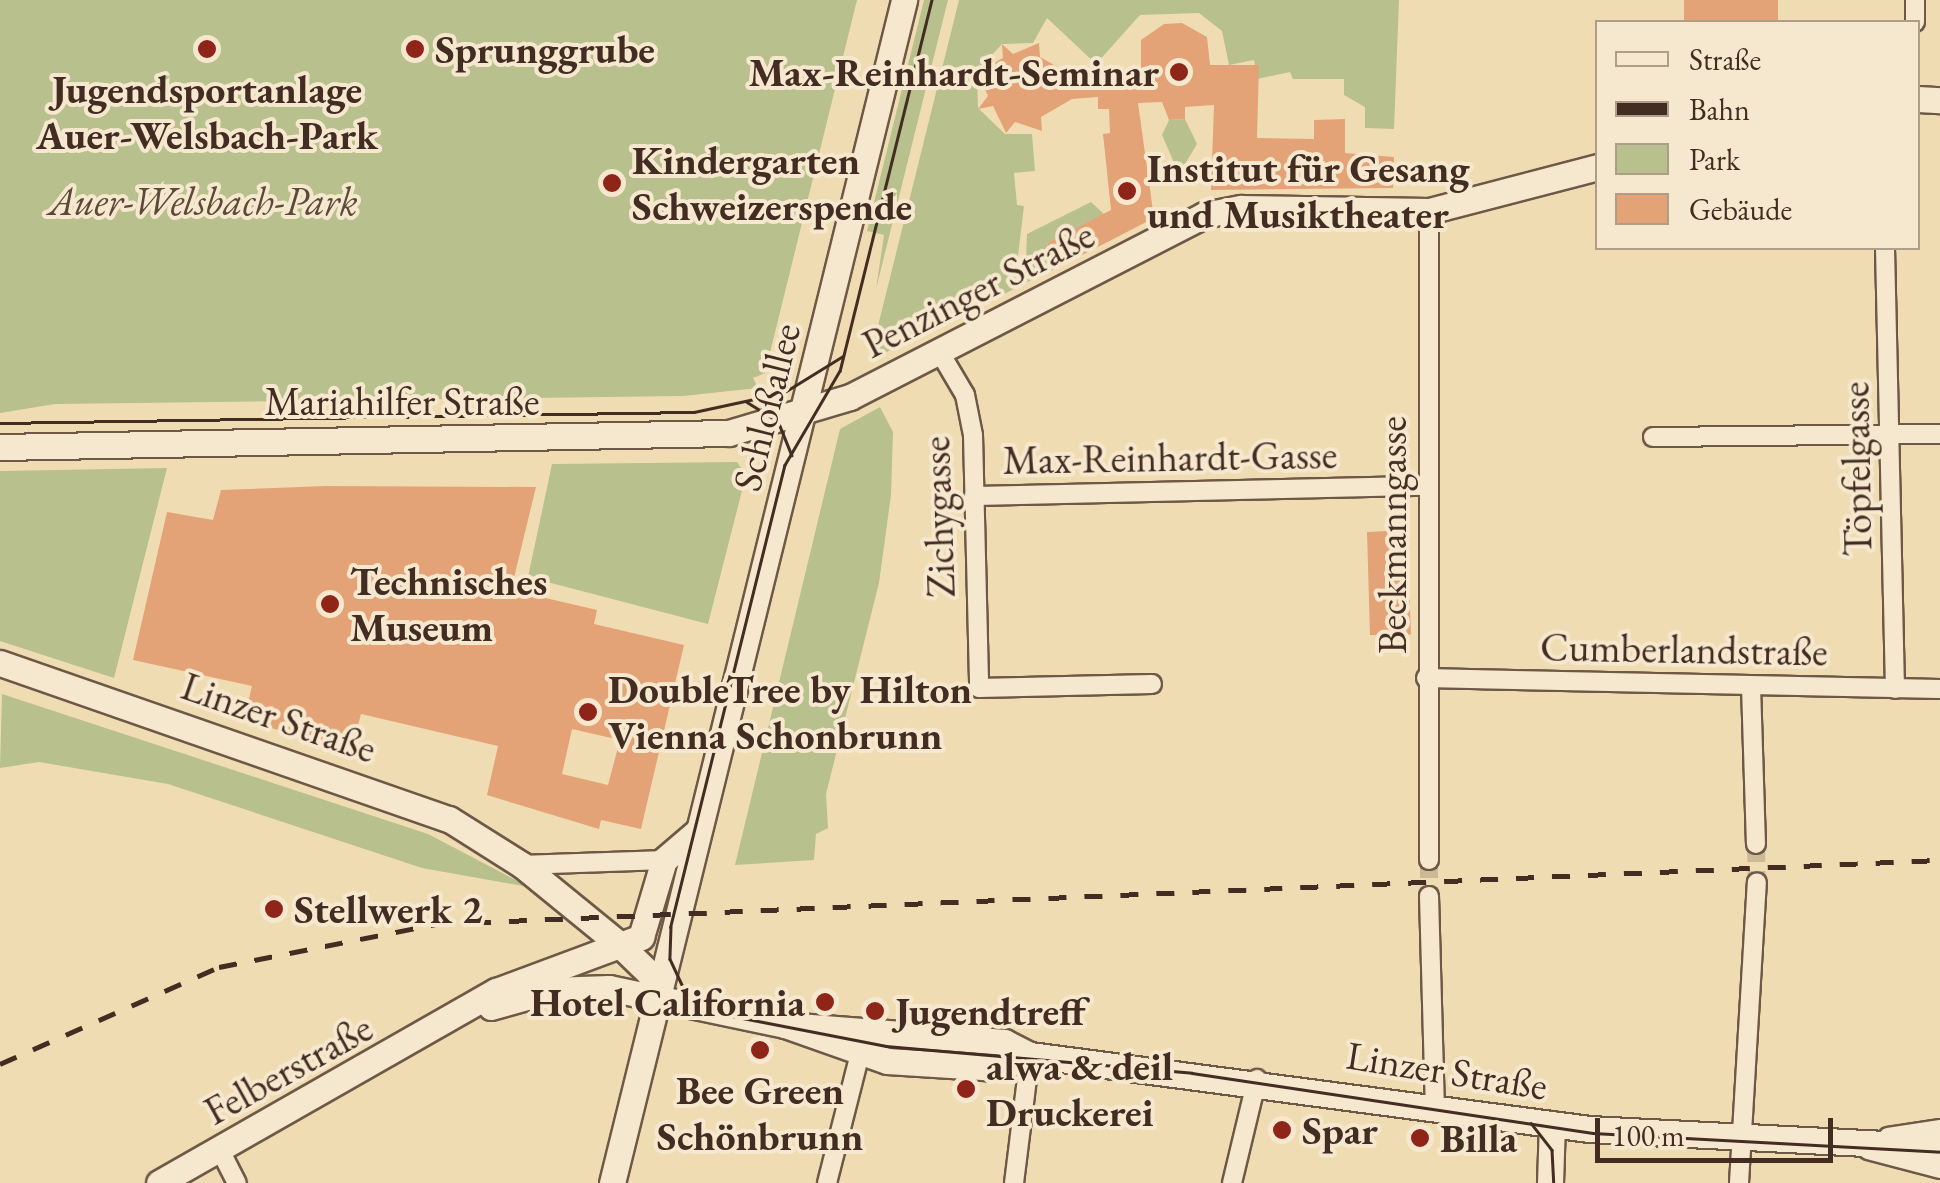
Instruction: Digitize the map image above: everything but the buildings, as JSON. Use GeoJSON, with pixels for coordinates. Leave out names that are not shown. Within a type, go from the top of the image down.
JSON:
{"type":"FeatureCollection","features":[{"type":"Feature","properties":{"kind":"main road","name":"Schloßallee"},"geometry":{"type":"LineString","coordinates":[[612,1183],[904,0]]}},
{"type":"Feature","properties":{"kind":"main road","name":"Penzinger Straße"},"geometry":{"type":"LineString","coordinates":[[802,415],[939,351],[1204,215],[1241,208],[1430,211],[1595,168]]}},
{"type":"Feature","properties":{"kind":"main road","name":"Mariahilfer Straße"},"geometry":{"type":"LineString","coordinates":[[0,446],[682,436],[802,415]]}},
{"type":"Feature","properties":{"kind":"main road","name":"Linzer Straße"},"geometry":{"type":"LineString","coordinates":[[0,663],[379,790],[449,819],[522,865],[620,945],[650,974],[658,997],[785,1025],[986,1040],[1030,1054],[1257,1079],[1552,1124],[1854,1146],[1940,1147]]}},
{"type":"Feature","properties":{"kind":"main road"},"geometry":{"type":"LineString","coordinates":[[620,945],[641,937],[664,860],[698,831]]}},
{"type":"Feature","properties":{"kind":"main road","name":"Felberstraße"},"geometry":{"type":"LineString","coordinates":[[159,1183],[453,1020],[496,990],[620,945]]}},
{"type":"Feature","properties":{"kind":"main road","name":"Felberstraße"},"geometry":{"type":"LineString","coordinates":[[453,1020],[551,990],[658,997]]}},
{"type":"Feature","properties":{"kind":"main road","name":"Linzer Straße"},"geometry":{"type":"LineString","coordinates":[[785,1025],[860,1054],[967,1068],[998,1068],[1030,1054]]}},
{"type":"Feature","properties":{"kind":"main road"},"geometry":{"type":"LineString","coordinates":[[1550,1183],[1552,1124]]}},
{"type":"Feature","properties":{"kind":"street","name":"Beckmanngasse"},"geometry":{"type":"LineString","coordinates":[[1428,860],[1430,211]]}},
{"type":"Feature","properties":{"kind":"street","name":"Töpfelgasse"},"geometry":{"type":"LineString","coordinates":[[1885,250],[1896,689]]}},
{"type":"Feature","properties":{"kind":"street","name":"Zichygasse"},"geometry":{"type":"LineString","coordinates":[[939,351],[965,395],[974,496],[978,688],[1152,684]]}},
{"type":"Feature","properties":{"kind":"street"},"geometry":{"type":"LineString","coordinates":[[1653,437],[1940,434]]}},
{"type":"Feature","properties":{"kind":"street","name":"Max-Reinhardt-Gasse"},"geometry":{"type":"LineString","coordinates":[[974,496],[1427,486]]}},
{"type":"Feature","properties":{"kind":"street","name":"Cumberlandstraße"},"geometry":{"type":"LineString","coordinates":[[1426,678],[1940,689]]}},
{"type":"Feature","properties":{"kind":"street"},"geometry":{"type":"LineString","coordinates":[[1752,686],[1756,844]]}},
{"type":"Feature","properties":{"kind":"street"},"geometry":{"type":"LineString","coordinates":[[522,865],[664,860]]}},
{"type":"Feature","properties":{"kind":"street"},"geometry":{"type":"LineString","coordinates":[[1739,1183],[1756,883]]}},
{"type":"Feature","properties":{"kind":"street"},"geometry":{"type":"LineString","coordinates":[[1429,896],[1435,1106]]}},
{"type":"Feature","properties":{"kind":"street"},"geometry":{"type":"LineString","coordinates":[[827,1183],[860,1054]]}},
{"type":"Feature","properties":{"kind":"street"},"geometry":{"type":"LineString","coordinates":[[1014,1183],[1030,1054]]}},
{"type":"Feature","properties":{"kind":"street"},"geometry":{"type":"LineString","coordinates":[[1232,1183],[1257,1079]]}},
{"type":"Feature","properties":{"kind":"street","name":"Linzer Straße"},"geometry":{"type":"LineString","coordinates":[[1854,1146],[1940,1129]]}},
{"type":"Feature","properties":{"kind":"street","name":"Linzer Straße"},"geometry":{"type":"LineString","coordinates":[[1854,1146],[1940,1169]]}},
{"type":"Feature","properties":{"kind":"street"},"geometry":{"type":"LineString","coordinates":[[220,1150],[243,1182]]}},
{"type":"Feature","properties":{"kind":"green space","name":"Auer-Welsbach-Park"},"geometry":{"type":"Polygon","coordinates":[[[0,0],[857,0],[765,373],[753,378],[758,388],[683,396],[55,404],[0,413],[0,0]]]}},
{"type":"Feature","properties":{"kind":"green space"},"geometry":{"type":"Polygon","coordinates":[[[924,0],[948,0],[876,289],[884,235],[867,231],[924,0]]]}},
{"type":"Feature","properties":{"kind":"green space"},"geometry":{"type":"Polygon","coordinates":[[[959,0],[1399,0],[1394,129],[1365,128],[1365,107],[1344,95],[1344,79],[1293,79],[1290,72],[1257,79],[1254,60],[1229,65],[1222,31],[1199,13],[1140,15],[1096,64],[1047,18],[1033,43],[1002,44],[977,71],[978,108],[1005,134],[1032,134],[1035,171],[1014,173],[1017,205],[1024,206],[1014,289],[887,352],[872,350],[959,0]]]}},
{"type":"Feature","properties":{"kind":"green space"},"geometry":{"type":"Polygon","coordinates":[[[1185,119],[1197,144],[1179,174],[1162,135],[1169,120],[1185,119]]]}},
{"type":"Feature","properties":{"kind":"green space"},"geometry":{"type":"Polygon","coordinates":[[[1091,202],[1104,214],[1047,243],[1059,267],[1025,283],[1027,234],[1091,202]]]}},
{"type":"Feature","properties":{"kind":"green space"},"geometry":{"type":"Polygon","coordinates":[[[880,407],[893,432],[891,495],[879,583],[826,794],[828,828],[816,834],[814,860],[735,865],[840,429],[880,407]]]}},
{"type":"Feature","properties":{"kind":"green space"},"geometry":{"type":"Polygon","coordinates":[[[737,462],[746,475],[708,624],[528,577],[552,464],[737,462]]]}},
{"type":"Feature","properties":{"kind":"green space"},"geometry":{"type":"Polygon","coordinates":[[[167,468],[114,678],[0,641],[0,471],[167,468]]]}},
{"type":"Feature","properties":{"kind":"green space"},"geometry":{"type":"Polygon","coordinates":[[[2,694],[428,834],[529,887],[422,868],[168,784],[39,762],[0,768],[2,694]]]}},
{"type":"Feature","properties":{"kind":"tunnel"},"geometry":{"type":"LineString","coordinates":[[1756,844],[1757,883]]}},
{"type":"Feature","properties":{"kind":"tunnel"},"geometry":{"type":"LineString","coordinates":[[1429,860],[1429,896]]}},
{"type":"Feature","properties":{"kind":"tram line"},"geometry":{"type":"LineString","coordinates":[[932,0],[840,371],[785,465],[671,927],[670,959],[686,993],[722,1014],[886,1046],[1192,1073],[1593,1133],[1940,1152]]}},
{"type":"Feature","properties":{"kind":"tram line"},"geometry":{"type":"LineString","coordinates":[[0,423],[694,412],[783,393],[843,356]]}},
{"type":"Feature","properties":{"kind":"tram line"},"geometry":{"type":"LineString","coordinates":[[747,402],[778,421],[792,455]]}},
{"type":"Feature","properties":{"kind":"tram line"},"geometry":{"type":"LineString","coordinates":[[1531,1123],[1552,1150],[1554,1183]]}},
{"type":"Feature","properties":{"kind":"railway"},"geometry":{"type":"LineString","coordinates":[[0,1064],[219,967],[437,924],[1940,860]]}},
{"type":"Feature","properties":{"kind":"place","name":"Jugendsportanlage Auer-Welsbach-Park"},"geometry":{"type":"Point","coordinates":[207,49]}},
{"type":"Feature","properties":{"kind":"place","name":"Sprunggrube"},"geometry":{"type":"Point","coordinates":[415,49]}},
{"type":"Feature","properties":{"kind":"place","name":"Max-Reinhardt-Seminar"},"geometry":{"type":"Point","coordinates":[1179,72]}},
{"type":"Feature","properties":{"kind":"place","name":"Kindergarten Schweizerspende"},"geometry":{"type":"Point","coordinates":[612,183]}},
{"type":"Feature","properties":{"kind":"place","name":"Institut für Gesang und Musiktheater"},"geometry":{"type":"Point","coordinates":[1127,191]}},
{"type":"Feature","properties":{"kind":"place","name":"Technisches Museum"},"geometry":{"type":"Point","coordinates":[330,604]}},
{"type":"Feature","properties":{"kind":"place","name":"DoubleTree by Hilton Vienna Schonbrunn"},"geometry":{"type":"Point","coordinates":[588,712]}},
{"type":"Feature","properties":{"kind":"place","name":"Stellwerk 2"},"geometry":{"type":"Point","coordinates":[274,909]}},
{"type":"Feature","properties":{"kind":"place","name":"Hotel California"},"geometry":{"type":"Point","coordinates":[825,1002]}},
{"type":"Feature","properties":{"kind":"place","name":"Jugendtreff"},"geometry":{"type":"Point","coordinates":[875,1011]}},
{"type":"Feature","properties":{"kind":"place","name":"Bee Green Schönbrunn"},"geometry":{"type":"Point","coordinates":[760,1050]}},
{"type":"Feature","properties":{"kind":"place","name":"alwa & deil Druckerei"},"geometry":{"type":"Point","coordinates":[966,1089]}},
{"type":"Feature","properties":{"kind":"place","name":"Spar"},"geometry":{"type":"Point","coordinates":[1282,1130]}},
{"type":"Feature","properties":{"kind":"place","name":"Billa"},"geometry":{"type":"Point","coordinates":[1420,1138]}}]}
